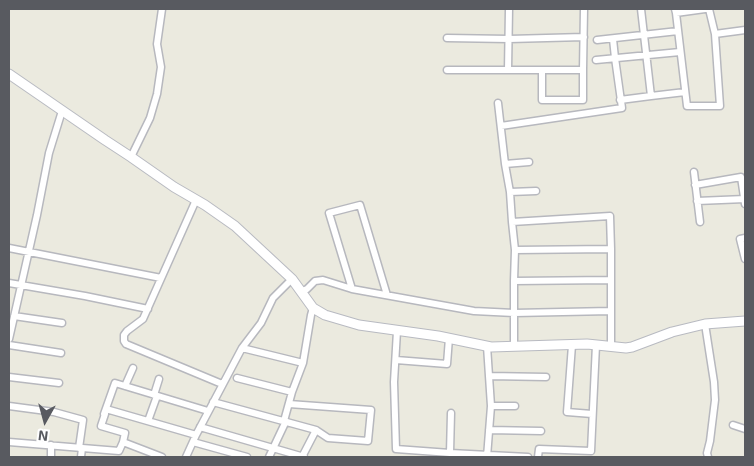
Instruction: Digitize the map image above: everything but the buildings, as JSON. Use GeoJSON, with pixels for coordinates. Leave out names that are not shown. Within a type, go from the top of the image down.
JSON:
{"type":"FeatureCollection","features":[{"type":"Feature","properties":{"kind":"street"},"geometry":{"type":"LineString","coordinates":[[131,156],[150,118],[157,94],[161,66],[157,44],[162,9]]}},
{"type":"Feature","properties":{"kind":"street"},"geometry":{"type":"LineString","coordinates":[[508,70],[509,9]]}},
{"type":"Feature","properties":{"kind":"street"},"geometry":{"type":"LineString","coordinates":[[542,70],[542,100],[583,100],[584,9]]}},
{"type":"Feature","properties":{"kind":"street"},"geometry":{"type":"LineString","coordinates":[[641,9],[651,96]]}},
{"type":"Feature","properties":{"kind":"street"},"geometry":{"type":"LineString","coordinates":[[705,9],[675,11],[687,106],[720,106],[715,34],[709,9]]}},
{"type":"Feature","properties":{"kind":"street"},"geometry":{"type":"LineString","coordinates":[[715,34],[745,30]]}},
{"type":"Feature","properties":{"kind":"street"},"geometry":{"type":"LineString","coordinates":[[597,40],[678,31]]}},
{"type":"Feature","properties":{"kind":"street"},"geometry":{"type":"LineString","coordinates":[[447,38],[584,37]]}},
{"type":"Feature","properties":{"kind":"street"},"geometry":{"type":"LineString","coordinates":[[501,126],[622,108],[613,39]]}},
{"type":"Feature","properties":{"kind":"street"},"geometry":{"type":"LineString","coordinates":[[596,60],[680,52]]}},
{"type":"Feature","properties":{"kind":"street"},"geometry":{"type":"LineString","coordinates":[[448,70],[583,70]]}},
{"type":"Feature","properties":{"kind":"street"},"geometry":{"type":"LineString","coordinates":[[9,74],[131,156],[174,188],[235,226],[292,279],[313,308],[325,315],[359,325],[449,338],[491,347],[587,344],[626,348],[672,332],[705,324],[745,321]]}},
{"type":"Feature","properties":{"kind":"street"},"geometry":{"type":"LineString","coordinates":[[620,100],[685,92]]}},
{"type":"Feature","properties":{"kind":"street"},"geometry":{"type":"LineString","coordinates":[[498,103],[510,192],[515,250],[514,346]]}},
{"type":"Feature","properties":{"kind":"street"},"geometry":{"type":"LineString","coordinates":[[9,339],[49,153],[62,111]]}},
{"type":"Feature","properties":{"kind":"street"},"geometry":{"type":"LineString","coordinates":[[505,164],[529,162]]}},
{"type":"Feature","properties":{"kind":"street"},"geometry":{"type":"LineString","coordinates":[[694,172],[700,222]]}},
{"type":"Feature","properties":{"kind":"street"},"geometry":{"type":"LineString","coordinates":[[695,185],[741,178],[745,204]]}},
{"type":"Feature","properties":{"kind":"street"},"geometry":{"type":"LineString","coordinates":[[510,192],[536,191]]}},
{"type":"Feature","properties":{"kind":"street"},"geometry":{"type":"LineString","coordinates":[[697,201],[745,199]]}},
{"type":"Feature","properties":{"kind":"street"},"geometry":{"type":"LineString","coordinates":[[196,200],[148,309],[143,319],[124,335],[125,343],[222,384]]}},
{"type":"Feature","properties":{"kind":"street"},"geometry":{"type":"LineString","coordinates":[[352,289],[329,213],[360,205],[387,295]]}},
{"type":"Feature","properties":{"kind":"street"},"geometry":{"type":"LineString","coordinates":[[512,222],[610,216],[611,346]]}},
{"type":"Feature","properties":{"kind":"street"},"geometry":{"type":"LineString","coordinates":[[745,238],[740,239],[745,259]]}},
{"type":"Feature","properties":{"kind":"street"},"geometry":{"type":"LineString","coordinates":[[9,248],[161,278]]}},
{"type":"Feature","properties":{"kind":"street"},"geometry":{"type":"LineString","coordinates":[[515,250],[611,249]]}},
{"type":"Feature","properties":{"kind":"street"},"geometry":{"type":"LineString","coordinates":[[186,457],[194,438],[242,348],[261,322],[273,298],[292,279]]}},
{"type":"Feature","properties":{"kind":"street"},"geometry":{"type":"LineString","coordinates":[[302,292],[315,281],[322,280],[352,289],[474,311],[514,313],[611,311]]}},
{"type":"Feature","properties":{"kind":"street"},"geometry":{"type":"LineString","coordinates":[[514,281],[611,280]]}},
{"type":"Feature","properties":{"kind":"street"},"geometry":{"type":"LineString","coordinates":[[9,282],[148,309]]}},
{"type":"Feature","properties":{"kind":"street"},"geometry":{"type":"LineString","coordinates":[[269,457],[285,421],[292,392],[303,363],[310,315],[313,308]]}},
{"type":"Feature","properties":{"kind":"street"},"geometry":{"type":"LineString","coordinates":[[14,316],[62,323]]}},
{"type":"Feature","properties":{"kind":"street"},"geometry":{"type":"LineString","coordinates":[[705,324],[715,400],[708,457]]}},
{"type":"Feature","properties":{"kind":"street"},"geometry":{"type":"LineString","coordinates":[[398,331],[394,382],[396,450],[450,455],[528,457]]}},
{"type":"Feature","properties":{"kind":"street"},"geometry":{"type":"LineString","coordinates":[[396,360],[447,364],[449,338]]}},
{"type":"Feature","properties":{"kind":"street"},"geometry":{"type":"LineString","coordinates":[[9,345],[61,353]]}},
{"type":"Feature","properties":{"kind":"street"},"geometry":{"type":"LineString","coordinates":[[572,345],[567,412],[592,414]]}},
{"type":"Feature","properties":{"kind":"street"},"geometry":{"type":"LineString","coordinates":[[538,457],[539,448],[590,454],[596,345]]}},
{"type":"Feature","properties":{"kind":"street"},"geometry":{"type":"LineString","coordinates":[[487,346],[491,406],[488,456]]}},
{"type":"Feature","properties":{"kind":"street"},"geometry":{"type":"LineString","coordinates":[[242,348],[303,363]]}},
{"type":"Feature","properties":{"kind":"street"},"geometry":{"type":"LineString","coordinates":[[125,386],[133,368]]}},
{"type":"Feature","properties":{"kind":"street"},"geometry":{"type":"LineString","coordinates":[[489,376],[546,377]]}},
{"type":"Feature","properties":{"kind":"street"},"geometry":{"type":"LineString","coordinates":[[9,377],[59,383]]}},
{"type":"Feature","properties":{"kind":"street"},"geometry":{"type":"LineString","coordinates":[[237,378],[292,392]]}},
{"type":"Feature","properties":{"kind":"street"},"geometry":{"type":"LineString","coordinates":[[148,422],[159,379]]}},
{"type":"Feature","properties":{"kind":"street"},"geometry":{"type":"LineString","coordinates":[[9,442],[119,451],[124,442],[125,433],[101,426],[115,383],[208,411]]}},
{"type":"Feature","properties":{"kind":"street"},"geometry":{"type":"LineString","coordinates":[[214,402],[316,430],[328,438],[368,441],[371,410],[289,404]]}},
{"type":"Feature","properties":{"kind":"street"},"geometry":{"type":"LineString","coordinates":[[9,406],[54,412],[83,420],[81,457]]}},
{"type":"Feature","properties":{"kind":"street"},"geometry":{"type":"LineString","coordinates":[[491,406],[515,406]]}},
{"type":"Feature","properties":{"kind":"street"},"geometry":{"type":"LineString","coordinates":[[106,409],[248,457]]}},
{"type":"Feature","properties":{"kind":"street"},"geometry":{"type":"LineString","coordinates":[[450,455],[451,413]]}},
{"type":"Feature","properties":{"kind":"street"},"geometry":{"type":"LineString","coordinates":[[733,425],[745,429]]}},
{"type":"Feature","properties":{"kind":"street"},"geometry":{"type":"LineString","coordinates":[[200,427],[303,457],[316,430]]}},
{"type":"Feature","properties":{"kind":"street"},"geometry":{"type":"LineString","coordinates":[[489,430],[540,431]]}},
{"type":"Feature","properties":{"kind":"street"},"geometry":{"type":"LineString","coordinates":[[124,442],[162,457]]}},
{"type":"Feature","properties":{"kind":"street"},"geometry":{"type":"LineString","coordinates":[[51,445],[51,457]]}},
{"type":"Feature","properties":{"kind":"street"},"geometry":{"type":"LineString","coordinates":[[555,450],[555,457]]}}]}
